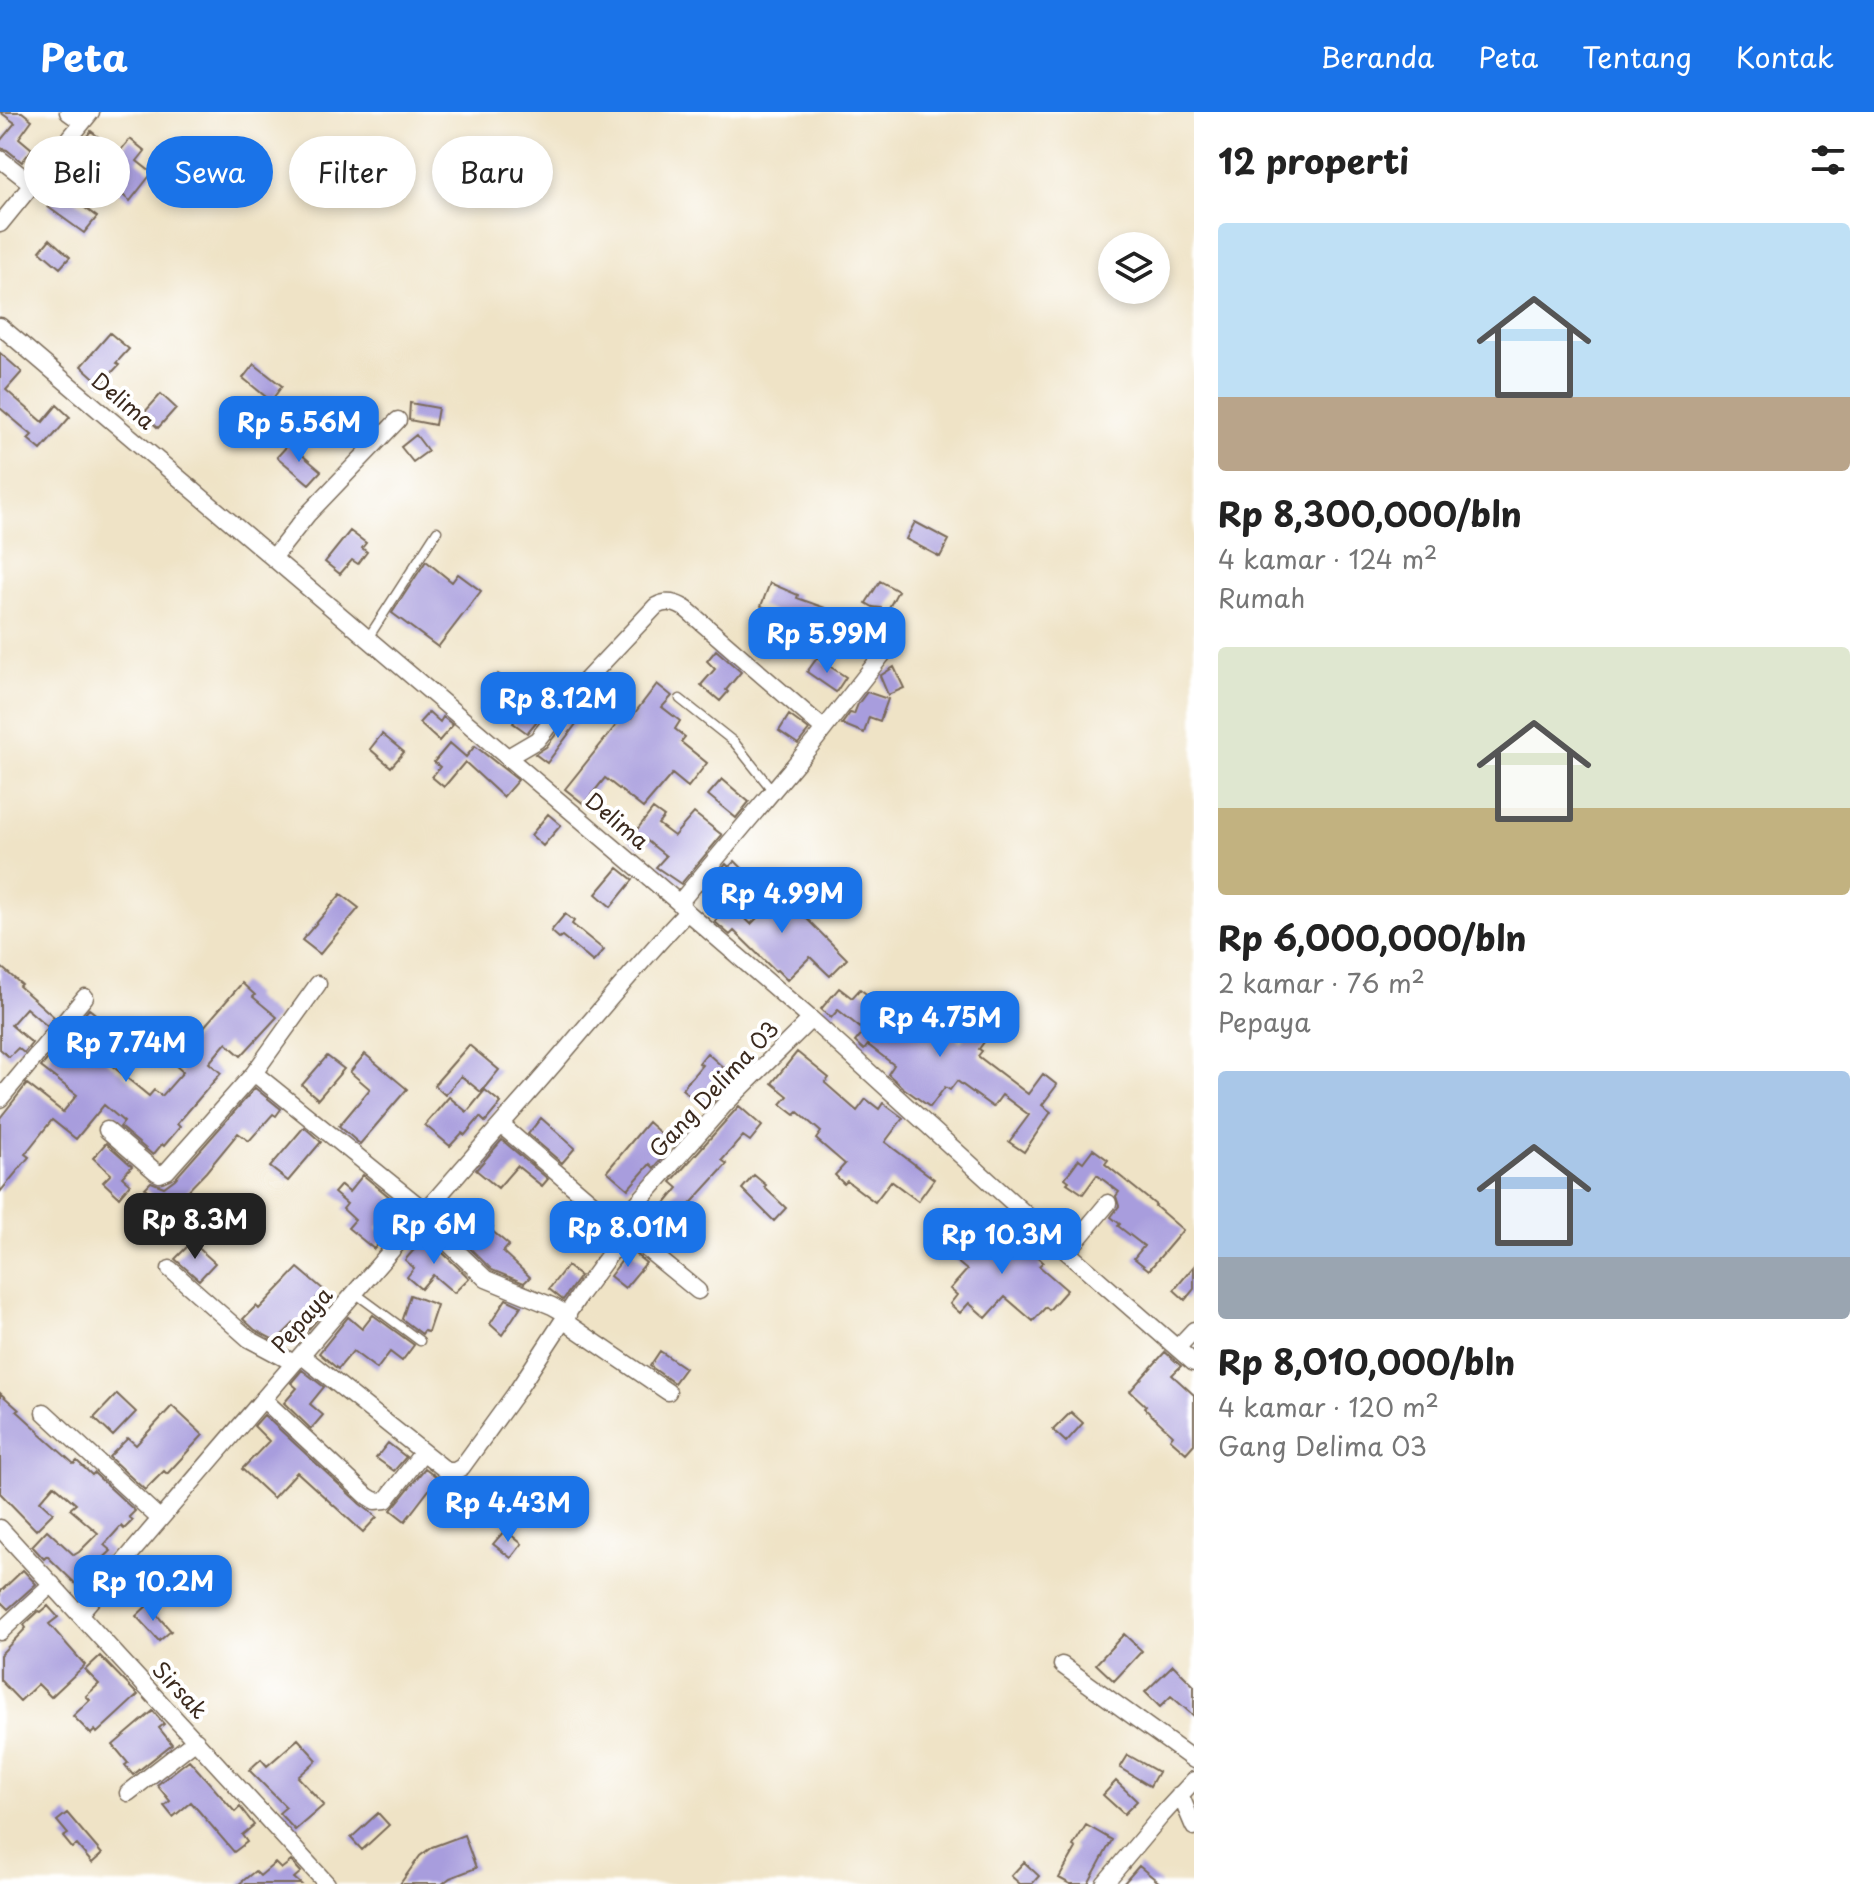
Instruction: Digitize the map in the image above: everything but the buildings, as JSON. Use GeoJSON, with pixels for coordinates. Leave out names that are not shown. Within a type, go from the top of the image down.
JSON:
{"type":"FeatureCollection","features":[{"type":"Feature","properties":{"kind":"street"},"geometry":{"type":"LineString","coordinates":[[68,112],[86,117],[71,136]]}},
{"type":"Feature","properties":{"kind":"street"},"geometry":{"type":"LineString","coordinates":[[0,159],[24,178]]}},
{"type":"Feature","properties":{"kind":"street"},"geometry":{"type":"LineString","coordinates":[[0,224],[24,194]]}},
{"type":"Feature","properties":{"kind":"street","name":"Delima"},"geometry":{"type":"LineString","coordinates":[[0,326],[683,907],[1194,1363]]}},
{"type":"Feature","properties":{"kind":"street"},"geometry":{"type":"LineString","coordinates":[[273,558],[307,515],[398,420]]}},
{"type":"Feature","properties":{"kind":"street"},"geometry":{"type":"LineString","coordinates":[[508,757],[537,740],[576,691],[656,606],[672,602],[686,609],[824,729]]}},
{"type":"Feature","properties":{"kind":"street","name":"Pepaya"},"geometry":{"type":"LineString","coordinates":[[80,1613],[651,949],[887,647],[887,632],[876,618]]}},
{"type":"Feature","properties":{"kind":"street"},"geometry":{"type":"LineString","coordinates":[[107,1130],[156,1172],[164,1173],[254,1073],[318,984]]}},
{"type":"Feature","properties":{"kind":"street"},"geometry":{"type":"LineString","coordinates":[[0,1099],[85,997]]}},
{"type":"Feature","properties":{"kind":"street","name":"Gang Delima 03"},"geometry":{"type":"LineString","coordinates":[[423,1452],[447,1471],[462,1467],[515,1394],[622,1229],[726,1103],[811,1019]]}},
{"type":"Feature","properties":{"kind":"street"},"geometry":{"type":"LineString","coordinates":[[254,1073],[422,1214],[486,1279],[552,1306],[668,1392]]}},
{"type":"Feature","properties":{"kind":"street"},"geometry":{"type":"LineString","coordinates":[[501,1125],[698,1291]]}},
{"type":"Feature","properties":{"kind":"street"},"geometry":{"type":"LineString","coordinates":[[1067,1252],[1108,1203]]}},
{"type":"Feature","properties":{"kind":"street"},"geometry":{"type":"LineString","coordinates":[[170,1269],[249,1339],[298,1359],[423,1452],[386,1500],[375,1501],[263,1399]]}},
{"type":"Feature","properties":{"kind":"street"},"geometry":{"type":"LineString","coordinates":[[1177,1348],[1194,1330]]}},
{"type":"Feature","properties":{"kind":"street"},"geometry":{"type":"LineString","coordinates":[[44,1412],[160,1519]]}},
{"type":"Feature","properties":{"kind":"street","name":"Sirsak"},"geometry":{"type":"LineString","coordinates":[[0,1528],[327,1884]]}},
{"type":"Feature","properties":{"kind":"street"},"geometry":{"type":"LineString","coordinates":[[0,1632],[52,1584]]}},
{"type":"Feature","properties":{"kind":"street"},"geometry":{"type":"LineString","coordinates":[[1062,1665],[1194,1760]]}},
{"type":"Feature","properties":{"kind":"street"},"geometry":{"type":"LineString","coordinates":[[128,1793],[196,1740]]}},
{"type":"Feature","properties":{"kind":"street"},"geometry":{"type":"LineString","coordinates":[[1104,1884],[1194,1780]]}},
{"type":"Feature","properties":{"kind":"street"},"geometry":{"type":"LineString","coordinates":[[1180,1794],[1194,1827]]}},
{"type":"Feature","properties":{"kind":"lane"},"geometry":{"type":"LineString","coordinates":[[368,638],[437,531]]}},
{"type":"Feature","properties":{"kind":"lane"},"geometry":{"type":"LineString","coordinates":[[680,699],[734,742],[773,791]]}},
{"type":"Feature","properties":{"kind":"lane"},"geometry":{"type":"LineString","coordinates":[[354,1293],[420,1341]]}}]}
